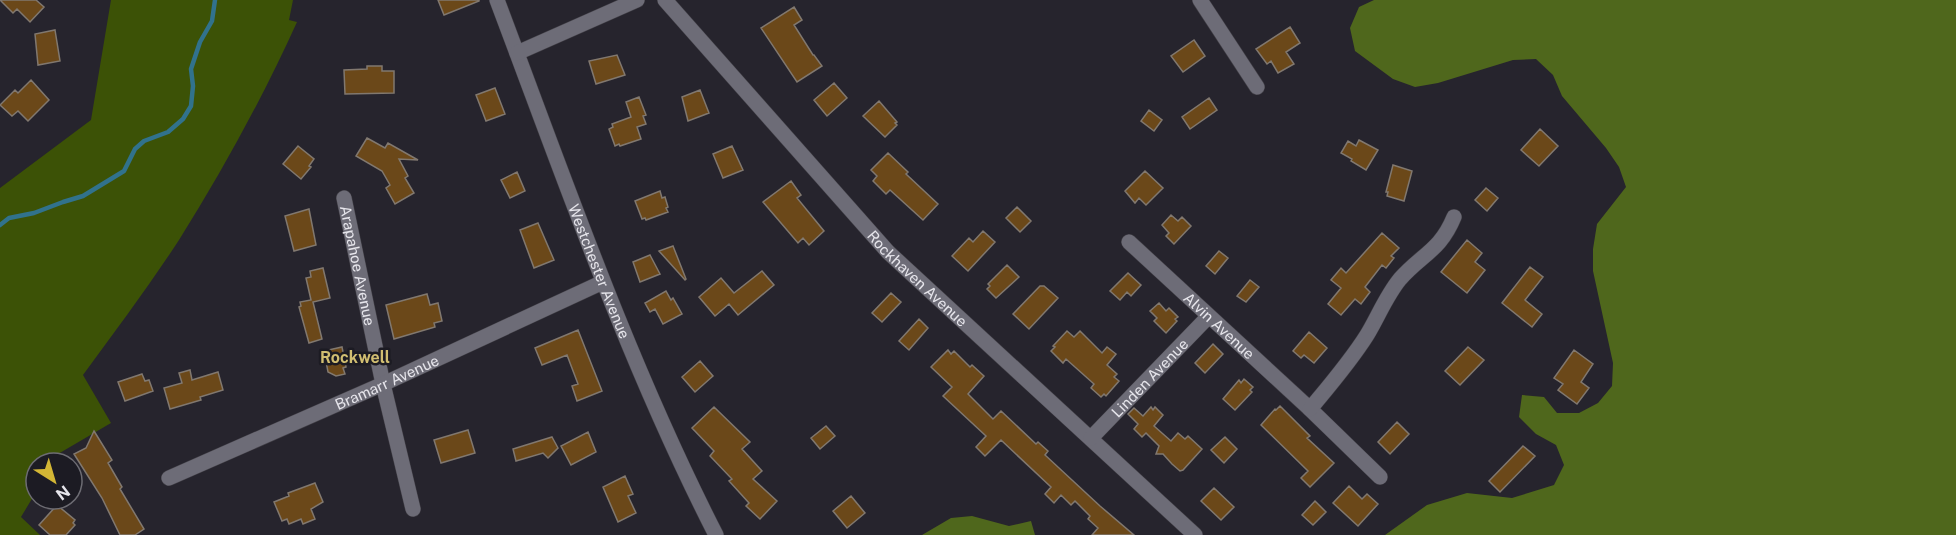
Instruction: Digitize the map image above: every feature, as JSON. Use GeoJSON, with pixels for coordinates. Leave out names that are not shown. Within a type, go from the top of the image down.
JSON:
{"type":"FeatureCollection","features":[{"type":"Feature","properties":{"kind":"street","name":"Westchester Avenue"},"geometry":{"type":"LineString","coordinates":[[497,0],[603,282],[651,400],[716,535]]}},
{"type":"Feature","properties":{"kind":"street"},"geometry":{"type":"LineString","coordinates":[[517,53],[637,0]]}},
{"type":"Feature","properties":{"kind":"street","name":"Rockhaven Avenue"},"geometry":{"type":"LineString","coordinates":[[665,0],[888,252],[1195,535]]}},
{"type":"Feature","properties":{"kind":"street"},"geometry":{"type":"LineString","coordinates":[[1200,0],[1257,87]]}},
{"type":"Feature","properties":{"kind":"street","name":"Arapahoe Avenue"},"geometry":{"type":"LineString","coordinates":[[344,198],[383,384],[413,509]]}},
{"type":"Feature","properties":{"kind":"street"},"geometry":{"type":"LineString","coordinates":[[1310,409],[1348,363],[1368,334],[1399,280],[1439,245],[1454,217]]}},
{"type":"Feature","properties":{"kind":"street","name":"Alvin Avenue"},"geometry":{"type":"LineString","coordinates":[[1129,242],[1380,477]]}},
{"type":"Feature","properties":{"kind":"street","name":"Bramarr Avenue"},"geometry":{"type":"LineString","coordinates":[[169,478],[383,384],[603,282]]}},
{"type":"Feature","properties":{"kind":"street","name":"Linden Avenue"},"geometry":{"type":"LineString","coordinates":[[1090,438],[1208,317]]}},
{"type":"Feature","properties":{"kind":"green space"},"geometry":{"type":"Polygon","coordinates":[[[111,0],[293,0],[289,20],[297,22],[227,160],[179,240],[83,375],[111,423],[63,451],[24,451],[25,511],[21,517],[40,535],[0,535],[0,188],[91,120],[111,0]]]}},
{"type":"Feature","properties":{"kind":"green space"},"geometry":{"type":"Polygon","coordinates":[[[1374,0],[1956,0],[1956,535],[1385,535],[1427,505],[1467,493],[1512,498],[1554,485],[1564,465],[1556,445],[1536,434],[1519,417],[1522,395],[1544,397],[1557,413],[1579,413],[1598,403],[1612,386],[1613,363],[1593,271],[1593,249],[1597,224],[1626,187],[1619,167],[1606,148],[1562,96],[1553,75],[1536,59],[1513,60],[1438,83],[1415,87],[1393,79],[1355,51],[1350,28],[1359,7],[1374,0]]]}},
{"type":"Feature","properties":{"kind":"green space"},"geometry":{"type":"Polygon","coordinates":[[[972,516],[1009,526],[1031,521],[1035,535],[922,535],[951,518],[972,516]]]}},
{"type":"Feature","properties":{"kind":"building"},"geometry":{"type":"Polygon","coordinates":[[[0,0],[36,0],[44,7],[30,22],[17,9],[13,13],[0,0]]]}},
{"type":"Feature","properties":{"kind":"building"},"geometry":{"type":"Polygon","coordinates":[[[438,0],[479,0],[479,1],[444,15],[438,0]]]}},
{"type":"Feature","properties":{"kind":"building"},"geometry":{"type":"Polygon","coordinates":[[[794,7],[802,20],[794,25],[822,66],[797,82],[761,28],[794,7]]]}},
{"type":"Feature","properties":{"kind":"building"},"geometry":{"type":"Polygon","coordinates":[[[1290,27],[1300,43],[1286,52],[1294,64],[1278,73],[1271,61],[1267,64],[1256,49],[1290,27]]]}},
{"type":"Feature","properties":{"kind":"building"},"geometry":{"type":"Polygon","coordinates":[[[55,30],[60,61],[38,65],[35,34],[55,30]]]}},
{"type":"Feature","properties":{"kind":"building"},"geometry":{"type":"Polygon","coordinates":[[[1194,40],[1205,56],[1183,72],[1171,56],[1194,40]]]}},
{"type":"Feature","properties":{"kind":"building"},"geometry":{"type":"Polygon","coordinates":[[[617,55],[625,75],[596,84],[589,61],[617,55]]]}},
{"type":"Feature","properties":{"kind":"building"},"geometry":{"type":"Polygon","coordinates":[[[367,66],[382,66],[382,71],[394,71],[394,93],[345,94],[344,70],[367,69],[367,66]]]}},
{"type":"Feature","properties":{"kind":"building"},"geometry":{"type":"Polygon","coordinates":[[[31,80],[49,100],[28,121],[18,111],[12,116],[0,105],[15,90],[18,93],[31,80]]]}},
{"type":"Feature","properties":{"kind":"building"},"geometry":{"type":"Polygon","coordinates":[[[834,83],[847,98],[827,116],[814,100],[834,83]]]}},
{"type":"Feature","properties":{"kind":"building"},"geometry":{"type":"Polygon","coordinates":[[[495,88],[505,114],[486,121],[476,95],[495,88]]]}},
{"type":"Feature","properties":{"kind":"building"},"geometry":{"type":"Polygon","coordinates":[[[700,90],[709,113],[688,121],[682,97],[700,90]]]}},
{"type":"Feature","properties":{"kind":"building"},"geometry":{"type":"Polygon","coordinates":[[[639,97],[646,115],[643,116],[646,124],[637,127],[641,139],[615,146],[609,129],[613,127],[612,124],[631,117],[626,102],[639,97]]]}},
{"type":"Feature","properties":{"kind":"building"},"geometry":{"type":"Polygon","coordinates":[[[1209,98],[1217,110],[1190,129],[1182,117],[1209,98]]]}},
{"type":"Feature","properties":{"kind":"building"},"geometry":{"type":"Polygon","coordinates":[[[879,101],[897,122],[895,123],[897,125],[885,137],[863,116],[879,101]]]}},
{"type":"Feature","properties":{"kind":"building"},"geometry":{"type":"Polygon","coordinates":[[[1149,110],[1162,120],[1154,131],[1141,121],[1149,110]]]}},
{"type":"Feature","properties":{"kind":"building"},"geometry":{"type":"Polygon","coordinates":[[[1540,129],[1558,146],[1539,166],[1521,150],[1540,129]]]}},
{"type":"Feature","properties":{"kind":"building"},"geometry":{"type":"Polygon","coordinates":[[[367,138],[385,148],[388,143],[418,160],[399,159],[408,176],[405,178],[414,193],[395,204],[386,188],[390,185],[382,171],[356,156],[367,138]]]}},
{"type":"Feature","properties":{"kind":"building"},"geometry":{"type":"Polygon","coordinates":[[[1359,140],[1378,150],[1366,170],[1341,153],[1348,141],[1356,146],[1359,140]]]}},
{"type":"Feature","properties":{"kind":"building"},"geometry":{"type":"Polygon","coordinates":[[[298,146],[314,159],[309,166],[311,167],[301,179],[283,164],[298,146]]]}},
{"type":"Feature","properties":{"kind":"building"},"geometry":{"type":"Polygon","coordinates":[[[732,146],[743,170],[723,178],[713,154],[732,146]]]}},
{"type":"Feature","properties":{"kind":"building"},"geometry":{"type":"Polygon","coordinates":[[[888,153],[908,172],[906,174],[938,204],[923,220],[890,190],[886,194],[873,181],[877,176],[871,170],[888,153]]]}},
{"type":"Feature","properties":{"kind":"building"},"geometry":{"type":"Polygon","coordinates":[[[1393,165],[1412,171],[1404,201],[1387,196],[1393,165]]]}},
{"type":"Feature","properties":{"kind":"building"},"geometry":{"type":"Polygon","coordinates":[[[1145,171],[1163,188],[1146,205],[1139,198],[1135,203],[1125,191],[1145,171]]]}},
{"type":"Feature","properties":{"kind":"building"},"geometry":{"type":"Polygon","coordinates":[[[517,172],[525,191],[510,198],[501,180],[517,172]]]}},
{"type":"Feature","properties":{"kind":"building"},"geometry":{"type":"Polygon","coordinates":[[[791,181],[801,195],[797,198],[824,231],[809,245],[803,238],[798,243],[763,202],[791,181]]]}},
{"type":"Feature","properties":{"kind":"building"},"geometry":{"type":"Polygon","coordinates":[[[1486,188],[1498,198],[1487,211],[1475,200],[1486,188]]]}},
{"type":"Feature","properties":{"kind":"building"},"geometry":{"type":"Polygon","coordinates":[[[660,191],[662,198],[665,197],[668,212],[646,220],[642,219],[635,201],[660,191]]]}},
{"type":"Feature","properties":{"kind":"building"},"geometry":{"type":"Polygon","coordinates":[[[1017,207],[1031,221],[1020,232],[1006,218],[1017,207]]]}},
{"type":"Feature","properties":{"kind":"building"},"geometry":{"type":"Polygon","coordinates":[[[309,209],[316,245],[294,251],[285,216],[309,209]]]}},
{"type":"Feature","properties":{"kind":"building"},"geometry":{"type":"Polygon","coordinates":[[[1171,215],[1178,221],[1182,217],[1191,226],[1174,244],[1166,236],[1169,233],[1162,225],[1171,215]]]}},
{"type":"Feature","properties":{"kind":"building"},"geometry":{"type":"Polygon","coordinates":[[[538,223],[554,260],[534,268],[520,230],[538,223]]]}},
{"type":"Feature","properties":{"kind":"building"},"geometry":{"type":"Polygon","coordinates":[[[983,231],[995,242],[968,271],[952,256],[969,238],[973,242],[983,231]]]}},
{"type":"Feature","properties":{"kind":"building"},"geometry":{"type":"Polygon","coordinates":[[[1382,233],[1399,248],[1391,256],[1394,258],[1386,268],[1382,265],[1365,287],[1370,292],[1361,304],[1355,299],[1341,315],[1328,304],[1341,288],[1331,280],[1341,268],[1346,273],[1382,233]]]}},
{"type":"Feature","properties":{"kind":"building"},"geometry":{"type":"Polygon","coordinates":[[[1467,240],[1482,253],[1475,262],[1485,270],[1467,293],[1441,272],[1467,240]]]}},
{"type":"Feature","properties":{"kind":"building"},"geometry":{"type":"Polygon","coordinates":[[[673,246],[686,279],[685,280],[659,251],[673,246]]]}},
{"type":"Feature","properties":{"kind":"building"},"geometry":{"type":"Polygon","coordinates":[[[1219,251],[1228,258],[1215,274],[1206,266],[1219,251]]]}},
{"type":"Feature","properties":{"kind":"building"},"geometry":{"type":"Polygon","coordinates":[[[650,255],[660,274],[640,282],[633,262],[650,255]]]}},
{"type":"Feature","properties":{"kind":"building"},"geometry":{"type":"Polygon","coordinates":[[[1007,265],[1019,277],[996,298],[987,289],[990,286],[988,284],[1007,265]]]}},
{"type":"Feature","properties":{"kind":"building"},"geometry":{"type":"Polygon","coordinates":[[[1530,267],[1543,277],[1525,300],[1542,314],[1532,327],[1502,303],[1530,267]]]}},
{"type":"Feature","properties":{"kind":"building"},"geometry":{"type":"Polygon","coordinates":[[[323,268],[330,298],[313,302],[322,339],[309,343],[299,307],[300,302],[311,300],[306,278],[311,277],[310,271],[323,268]]]}},
{"type":"Feature","properties":{"kind":"building"},"geometry":{"type":"Polygon","coordinates":[[[762,271],[774,285],[738,315],[729,304],[715,316],[699,297],[721,278],[734,293],[762,271]]]}},
{"type":"Feature","properties":{"kind":"building"},"geometry":{"type":"Polygon","coordinates":[[[1128,273],[1141,285],[1131,296],[1127,292],[1120,300],[1110,291],[1128,273]]]}},
{"type":"Feature","properties":{"kind":"building"},"geometry":{"type":"Polygon","coordinates":[[[1250,280],[1259,287],[1246,302],[1237,296],[1250,280]]]}},
{"type":"Feature","properties":{"kind":"building"},"geometry":{"type":"Polygon","coordinates":[[[1040,286],[1044,286],[1058,298],[1029,329],[1013,314],[1040,286]]]}},
{"type":"Feature","properties":{"kind":"building"},"geometry":{"type":"Polygon","coordinates":[[[666,291],[682,314],[663,324],[655,309],[650,312],[645,303],[666,291]]]}},
{"type":"Feature","properties":{"kind":"building"},"geometry":{"type":"Polygon","coordinates":[[[891,293],[901,302],[882,322],[872,313],[891,293]]]}},
{"type":"Feature","properties":{"kind":"building"},"geometry":{"type":"Polygon","coordinates":[[[427,294],[430,305],[438,303],[442,321],[434,323],[435,327],[394,339],[386,305],[427,294]]]}},
{"type":"Feature","properties":{"kind":"building"},"geometry":{"type":"Polygon","coordinates":[[[1159,303],[1166,311],[1169,308],[1178,317],[1166,333],[1154,321],[1157,318],[1150,311],[1159,303]]]}},
{"type":"Feature","properties":{"kind":"building"},"geometry":{"type":"Polygon","coordinates":[[[919,319],[928,328],[909,350],[899,341],[919,319]]]}},
{"type":"Feature","properties":{"kind":"building"},"geometry":{"type":"Polygon","coordinates":[[[578,330],[602,391],[577,401],[572,386],[578,384],[567,355],[542,365],[535,348],[578,330]]]}},
{"type":"Feature","properties":{"kind":"building"},"geometry":{"type":"Polygon","coordinates":[[[1067,331],[1074,337],[1080,331],[1102,353],[1107,347],[1116,354],[1107,365],[1117,374],[1114,377],[1119,381],[1106,396],[1104,394],[1101,397],[1091,388],[1094,384],[1066,359],[1063,363],[1051,351],[1067,331]]]}},
{"type":"Feature","properties":{"kind":"building"},"geometry":{"type":"Polygon","coordinates":[[[1309,332],[1327,348],[1314,363],[1304,355],[1301,358],[1293,351],[1309,332]]]}},
{"type":"Feature","properties":{"kind":"building"},"geometry":{"type":"Polygon","coordinates":[[[1213,344],[1223,354],[1205,373],[1195,363],[1213,344]]]}},
{"type":"Feature","properties":{"kind":"building"},"geometry":{"type":"Polygon","coordinates":[[[342,347],[345,374],[336,376],[328,372],[324,351],[342,347]]]}},
{"type":"Feature","properties":{"kind":"building"},"geometry":{"type":"Polygon","coordinates":[[[1468,347],[1484,360],[1460,385],[1445,371],[1468,347]]]}},
{"type":"Feature","properties":{"kind":"building"},"geometry":{"type":"Polygon","coordinates":[[[948,350],[951,354],[954,351],[970,367],[972,365],[984,376],[968,394],[993,419],[1001,411],[1036,444],[1038,442],[1048,451],[1045,455],[1134,535],[1092,535],[1098,528],[1088,519],[1090,516],[1075,501],[1071,505],[1061,495],[1054,503],[1045,494],[1051,487],[1001,440],[985,456],[976,447],[986,436],[943,396],[952,387],[931,367],[948,350]]]}},
{"type":"Feature","properties":{"kind":"building"},"geometry":{"type":"Polygon","coordinates":[[[1574,350],[1593,364],[1581,382],[1589,388],[1577,404],[1558,390],[1563,384],[1554,378],[1574,350]]]}},
{"type":"Feature","properties":{"kind":"building"},"geometry":{"type":"Polygon","coordinates":[[[700,361],[713,376],[695,392],[682,377],[700,361]]]}},
{"type":"Feature","properties":{"kind":"building"},"geometry":{"type":"Polygon","coordinates":[[[190,370],[192,380],[218,372],[223,390],[200,397],[201,400],[170,409],[164,388],[182,383],[179,373],[190,370]]]}},
{"type":"Feature","properties":{"kind":"building"},"geometry":{"type":"Polygon","coordinates":[[[142,374],[145,381],[149,380],[153,391],[125,401],[118,382],[142,374]]]}},
{"type":"Feature","properties":{"kind":"building"},"geometry":{"type":"Polygon","coordinates":[[[1244,379],[1253,387],[1250,390],[1252,392],[1235,410],[1223,399],[1239,380],[1241,383],[1244,379]]]}},
{"type":"Feature","properties":{"kind":"building"},"geometry":{"type":"Polygon","coordinates":[[[1280,406],[1310,436],[1307,438],[1334,463],[1310,487],[1301,478],[1308,471],[1261,425],[1280,406]]]}},
{"type":"Feature","properties":{"kind":"building"},"geometry":{"type":"Polygon","coordinates":[[[714,407],[750,442],[742,449],[762,471],[753,479],[777,501],[760,519],[746,506],[749,503],[729,481],[732,479],[710,456],[714,451],[692,428],[714,407]]]}},
{"type":"Feature","properties":{"kind":"building"},"geometry":{"type":"Polygon","coordinates":[[[1151,407],[1153,410],[1155,407],[1163,415],[1154,426],[1171,441],[1178,433],[1185,439],[1188,436],[1202,449],[1183,470],[1180,471],[1163,454],[1156,454],[1159,446],[1146,433],[1142,437],[1134,429],[1138,424],[1128,414],[1134,408],[1143,416],[1151,407]]]}},
{"type":"Feature","properties":{"kind":"building"},"geometry":{"type":"Polygon","coordinates":[[[1397,422],[1409,434],[1390,454],[1378,442],[1397,422]]]}},
{"type":"Feature","properties":{"kind":"building"},"geometry":{"type":"Polygon","coordinates":[[[826,426],[835,436],[820,449],[811,438],[826,426]]]}},
{"type":"Feature","properties":{"kind":"building"},"geometry":{"type":"Polygon","coordinates":[[[468,430],[475,453],[441,463],[434,440],[468,430]]]}},
{"type":"Feature","properties":{"kind":"building"},"geometry":{"type":"Polygon","coordinates":[[[94,431],[112,460],[108,463],[122,487],[120,489],[144,529],[135,535],[120,535],[102,498],[84,470],[84,451],[80,451],[86,448],[94,431]]]}},
{"type":"Feature","properties":{"kind":"building"},"geometry":{"type":"Polygon","coordinates":[[[588,432],[596,452],[571,465],[561,446],[588,432]]]}},
{"type":"Feature","properties":{"kind":"building"},"geometry":{"type":"Polygon","coordinates":[[[552,437],[558,448],[548,458],[543,453],[516,461],[513,449],[552,437]]]}},
{"type":"Feature","properties":{"kind":"building"},"geometry":{"type":"Polygon","coordinates":[[[1225,437],[1237,449],[1224,463],[1211,450],[1225,437]]]}},
{"type":"Feature","properties":{"kind":"building"},"geometry":{"type":"Polygon","coordinates":[[[1523,446],[1535,456],[1500,492],[1489,481],[1523,446]]]}},
{"type":"Feature","properties":{"kind":"building"},"geometry":{"type":"Polygon","coordinates":[[[625,476],[633,494],[628,496],[636,513],[618,522],[603,487],[625,476]]]}},
{"type":"Feature","properties":{"kind":"building"},"geometry":{"type":"Polygon","coordinates":[[[315,483],[323,502],[311,509],[315,519],[303,524],[301,519],[289,524],[287,519],[282,521],[274,502],[289,496],[288,493],[315,483]]]}},
{"type":"Feature","properties":{"kind":"building"},"geometry":{"type":"Polygon","coordinates":[[[1349,486],[1362,499],[1367,494],[1378,504],[1358,526],[1333,503],[1349,486]]]}},
{"type":"Feature","properties":{"kind":"building"},"geometry":{"type":"Polygon","coordinates":[[[1214,488],[1234,507],[1221,520],[1201,501],[1214,488]]]}},
{"type":"Feature","properties":{"kind":"building"},"geometry":{"type":"Polygon","coordinates":[[[851,496],[865,513],[847,528],[833,511],[851,496]]]}},
{"type":"Feature","properties":{"kind":"building"},"geometry":{"type":"Polygon","coordinates":[[[1315,501],[1326,512],[1313,525],[1302,515],[1315,501]]]}},
{"type":"Feature","properties":{"kind":"building"},"geometry":{"type":"Polygon","coordinates":[[[52,511],[64,511],[75,520],[73,523],[75,525],[66,535],[50,535],[39,525],[52,511]]]}},
{"type":"Feature","properties":{"kind":"waterway"},"geometry":{"type":"LineString","coordinates":[[0,225],[9,218],[34,213],[83,196],[124,171],[135,149],[144,141],[168,132],[183,119],[191,106],[193,86],[191,69],[200,42],[212,21],[215,0]]}},
{"type":"Feature","properties":{"kind":"district","name":"Rockwell"},"geometry":{"type":"Point","coordinates":[355,357]}}]}
